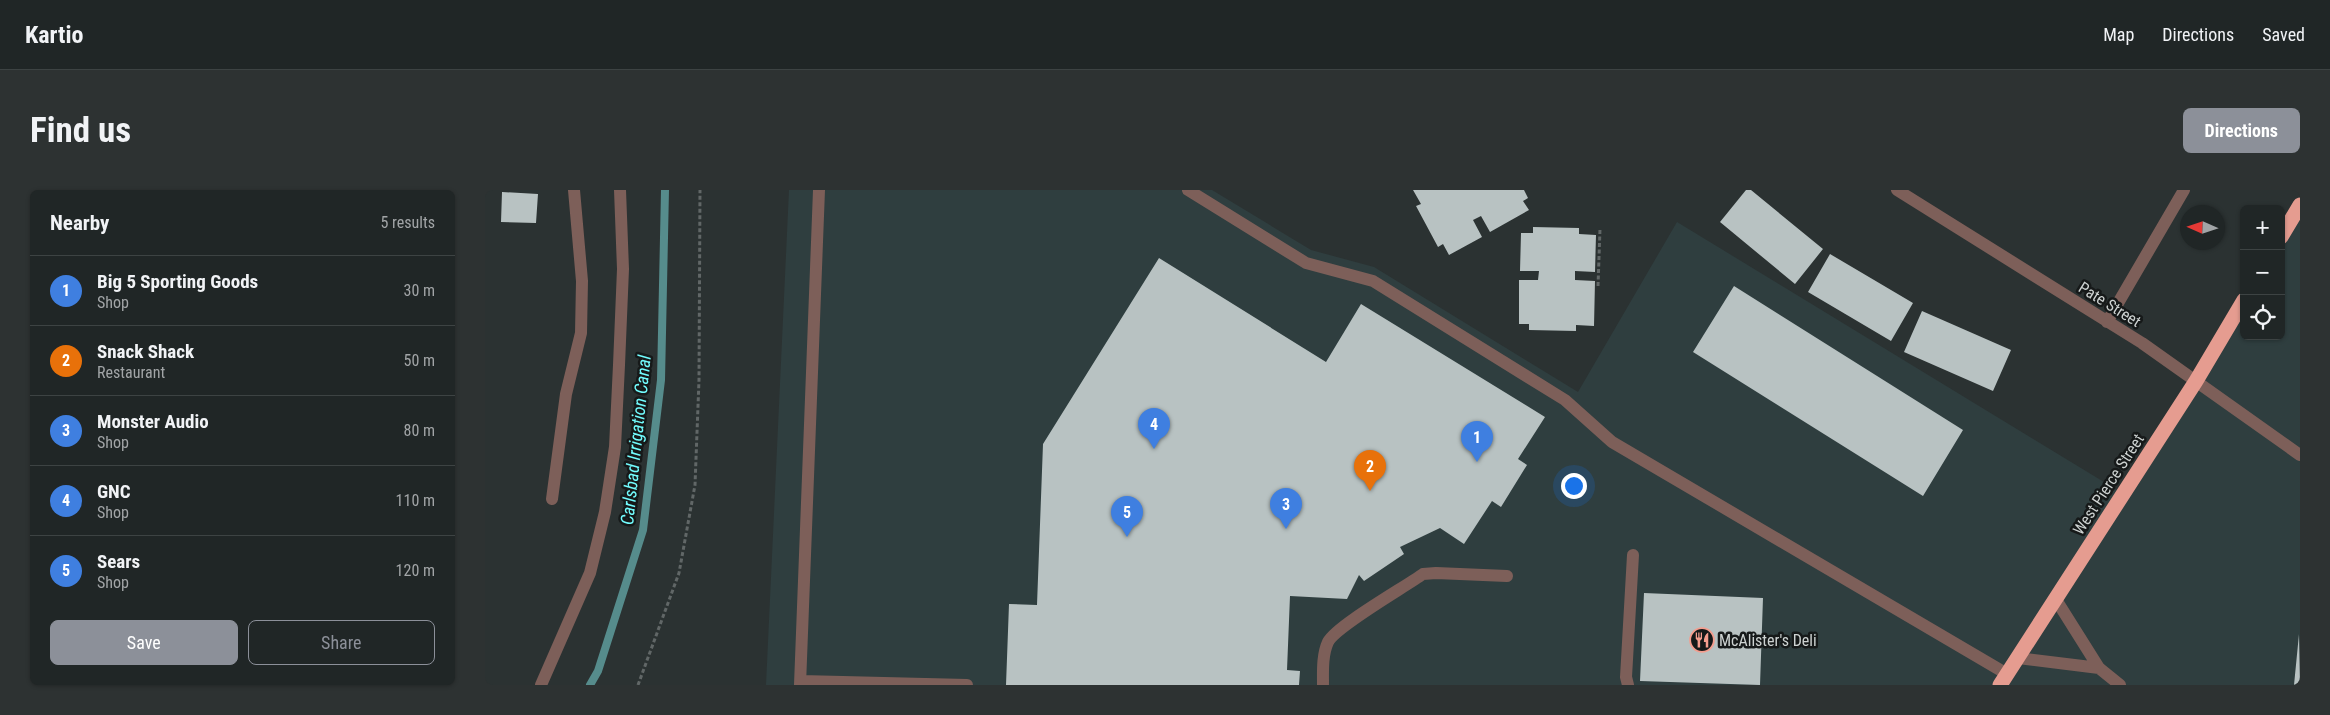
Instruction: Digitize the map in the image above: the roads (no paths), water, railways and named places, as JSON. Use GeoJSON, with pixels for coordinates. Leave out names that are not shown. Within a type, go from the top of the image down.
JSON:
{"type":"FeatureCollection","features":[{"type":"Feature","properties":{"kind":"highway"},"geometry":{"type":"LineString","coordinates":[[2285,230],[2300,205]]}},
{"type":"Feature","properties":{"kind":"highway","name":"West Pierce Street"},"geometry":{"type":"LineString","coordinates":[[2004,680],[2196,381],[2240,307]]}},
{"type":"Feature","properties":{"kind":"street"},"geometry":{"type":"LineString","coordinates":[[552,499],[567,394],[581,333],[582,281],[574,190]]}},
{"type":"Feature","properties":{"kind":"street"},"geometry":{"type":"LineString","coordinates":[[541,685],[589,573],[605,512],[615,447],[619,364],[623,269],[620,190]]}},
{"type":"Feature","properties":{"kind":"street"},"geometry":{"type":"LineString","coordinates":[[819,190],[800,683],[967,685]]}},
{"type":"Feature","properties":{"kind":"street"},"geometry":{"type":"LineString","coordinates":[[1188,190],[1306,263],[1373,282],[1565,400],[1612,442],[2004,680]]}},
{"type":"Feature","properties":{"kind":"street","name":"Pate Street"},"geometry":{"type":"LineString","coordinates":[[1897,190],[2107,322],[2196,381],[2300,455]]}},
{"type":"Feature","properties":{"kind":"street"},"geometry":{"type":"LineString","coordinates":[[2107,322],[2183,190]]}},
{"type":"Feature","properties":{"kind":"street"},"geometry":{"type":"LineString","coordinates":[[1628,685],[1626,677],[1633,555]]}},
{"type":"Feature","properties":{"kind":"street"},"geometry":{"type":"LineString","coordinates":[[1323,685],[1323,660],[1328,642],[1348,624],[1423,574],[1436,572],[1507,576]]}},
{"type":"Feature","properties":{"kind":"street"},"geometry":{"type":"LineString","coordinates":[[2055,598],[2099,668],[2120,685]]}},
{"type":"Feature","properties":{"kind":"street"},"geometry":{"type":"LineString","coordinates":[[2018,658],[2099,668]]}},
{"type":"Feature","properties":{"kind":"waterway","name":"Carlsbad Irrigation Canal"},"geometry":{"type":"LineString","coordinates":[[590,685],[598,671],[643,530],[661,380],[665,190]]}},
{"type":"Feature","properties":{"kind":"place","name":"GNC"},"geometry":{"type":"Point","coordinates":[1154,449]}},
{"type":"Feature","properties":{"kind":"place","name":"Big 5 Sporting Goods"},"geometry":{"type":"Point","coordinates":[1477,462]}},
{"type":"Feature","properties":{"kind":"place","name":"Snack Shack"},"geometry":{"type":"Point","coordinates":[1370,491]}},
{"type":"Feature","properties":{"kind":"place","name":"Monster Audio"},"geometry":{"type":"Point","coordinates":[1286,529]}},
{"type":"Feature","properties":{"kind":"place","name":"Sears"},"geometry":{"type":"Point","coordinates":[1127,537]}},
{"type":"Feature","properties":{"kind":"place","name":"McAlister's Deli"},"geometry":{"type":"Point","coordinates":[1702,640]}}]}
